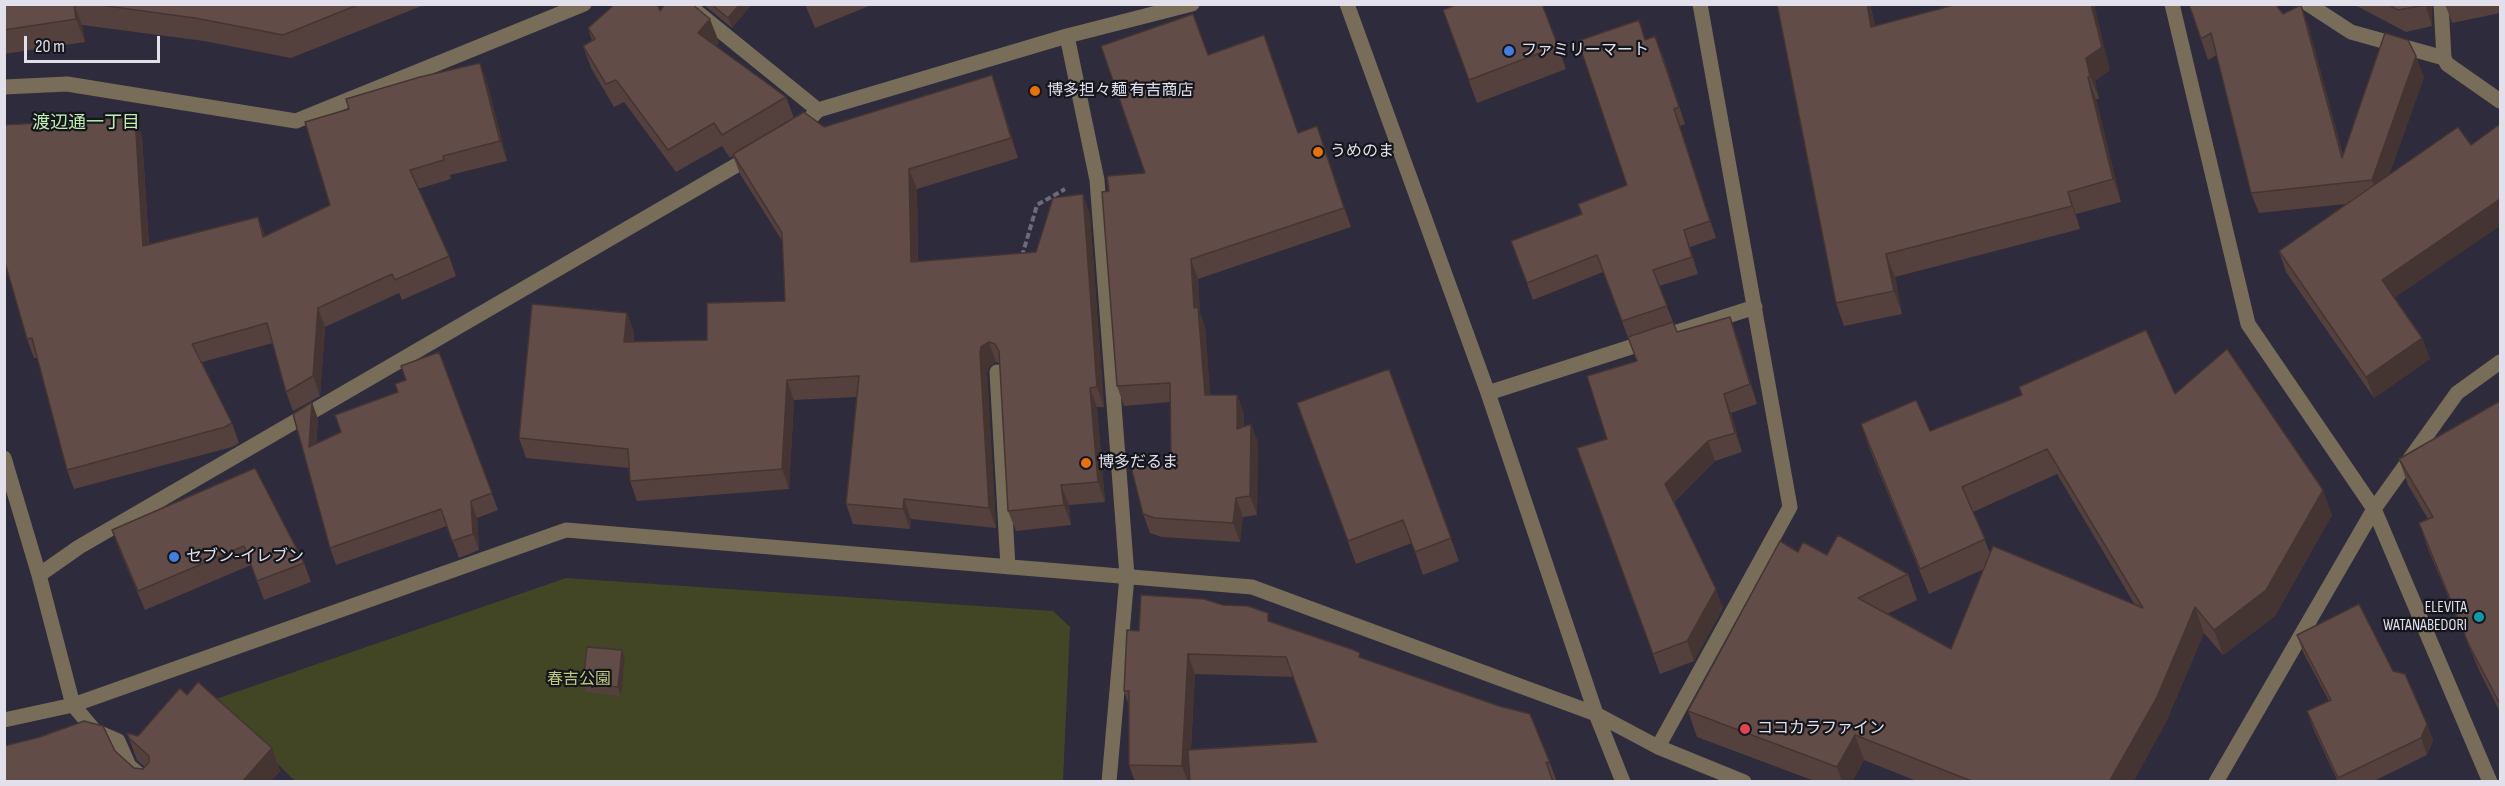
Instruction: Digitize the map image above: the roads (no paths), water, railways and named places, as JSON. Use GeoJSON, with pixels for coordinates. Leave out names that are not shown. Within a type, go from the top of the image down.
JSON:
{"type":"FeatureCollection","features":[{"type":"Feature","properties":{"kind":"street"},"geometry":{"type":"LineString","coordinates":[[4,87],[67,84],[296,121],[584,4]]}},
{"type":"Feature","properties":{"kind":"street"},"geometry":{"type":"LineString","coordinates":[[687,4],[818,110]]}},
{"type":"Feature","properties":{"kind":"street"},"geometry":{"type":"LineString","coordinates":[[39,575],[79,546],[802,127],[818,110],[1067,36],[1192,4]]}},
{"type":"Feature","properties":{"kind":"street"},"geometry":{"type":"LineString","coordinates":[[1347,4],[1488,393],[1596,714],[1623,782]]}},
{"type":"Feature","properties":{"kind":"street"},"geometry":{"type":"LineString","coordinates":[[1658,747],[1790,507],[1700,4]]}},
{"type":"Feature","properties":{"kind":"street"},"geometry":{"type":"LineString","coordinates":[[2172,4],[2248,324],[2374,509],[2490,782]]}},
{"type":"Feature","properties":{"kind":"street"},"geometry":{"type":"LineString","coordinates":[[2308,4],[2351,32],[2444,58]]}},
{"type":"Feature","properties":{"kind":"street"},"geometry":{"type":"LineString","coordinates":[[2441,4],[2444,58],[2447,64],[2500,101]]}},
{"type":"Feature","properties":{"kind":"street"},"geometry":{"type":"LineString","coordinates":[[1067,36],[1097,180],[1127,576],[1109,782]]}},
{"type":"Feature","properties":{"kind":"street"},"geometry":{"type":"LineString","coordinates":[[1488,393],[1755,307]]}},
{"type":"Feature","properties":{"kind":"street"},"geometry":{"type":"LineString","coordinates":[[2216,782],[2374,509],[2457,393],[2500,362]]}},
{"type":"Feature","properties":{"kind":"street"},"geometry":{"type":"LineString","coordinates":[[997,372],[1008,567]]}},
{"type":"Feature","properties":{"kind":"street"},"geometry":{"type":"LineString","coordinates":[[4,458],[39,575],[73,705],[95,731],[118,741],[129,766],[148,782]]}},
{"type":"Feature","properties":{"kind":"street"},"geometry":{"type":"LineString","coordinates":[[4,720],[73,705],[566,530],[1252,587],[1596,714],[1658,747],[1744,782]]}},
{"type":"Feature","properties":{"kind":"place","name":"ファミリーマート"},"geometry":{"type":"Point","coordinates":[1509,51]}},
{"type":"Feature","properties":{"kind":"place","name":"博多担々麺 有吉商店"},"geometry":{"type":"Point","coordinates":[1035,91]}},
{"type":"Feature","properties":{"kind":"place","name":"うめのま"},"geometry":{"type":"Point","coordinates":[1318,152]}},
{"type":"Feature","properties":{"kind":"place","name":"博多だるま"},"geometry":{"type":"Point","coordinates":[1086,463]}},
{"type":"Feature","properties":{"kind":"place","name":"セブン-イレブン"},"geometry":{"type":"Point","coordinates":[174,557]}},
{"type":"Feature","properties":{"kind":"place","name":"ELEVITA WATANABEDORI"},"geometry":{"type":"Point","coordinates":[2479,617]}},
{"type":"Feature","properties":{"kind":"place","name":"ココカラファイン"},"geometry":{"type":"Point","coordinates":[1745,729]}},
{"type":"Feature","properties":{"kind":"district","name":"渡辺通一丁目"},"geometry":{"type":"Point","coordinates":[86,123]}},
{"type":"Feature","properties":{"kind":"park label","name":"春吉公園"},"geometry":{"type":"Point","coordinates":[579,680]}}]}
